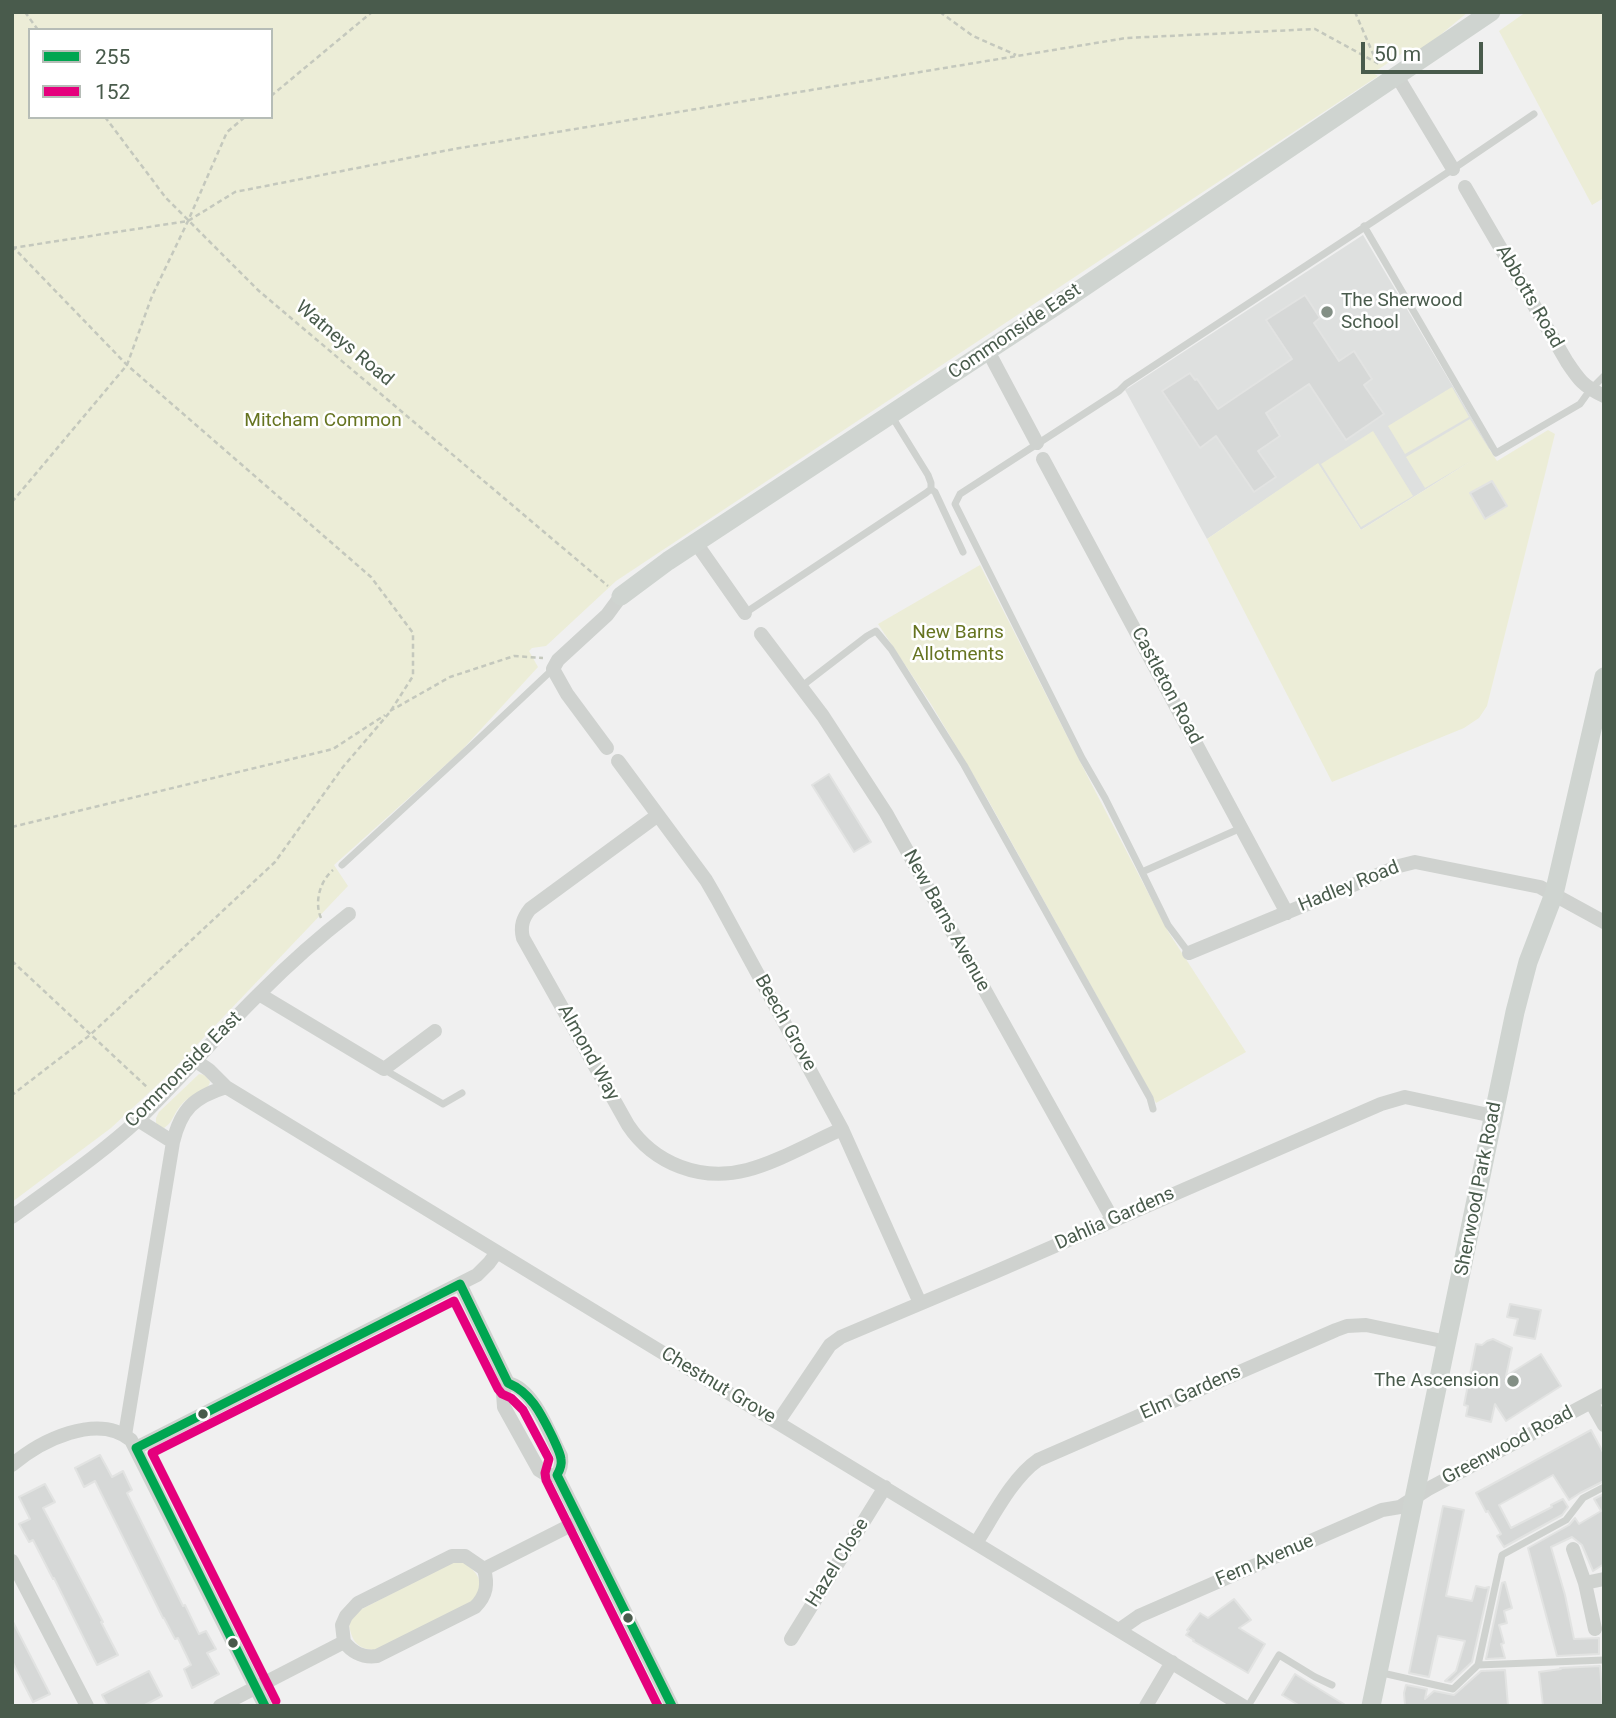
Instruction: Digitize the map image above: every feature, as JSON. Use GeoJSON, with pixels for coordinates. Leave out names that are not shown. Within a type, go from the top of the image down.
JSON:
{"type":"FeatureCollection","features":[{"type":"Feature","properties":{"kind":"street","name":"Commonside East"},"geometry":{"type":"LineString","coordinates":[[555,664],[607,615],[621,596],[696,543],[988,351],[1491,12]]}},
{"type":"Feature","properties":{"kind":"street"},"geometry":{"type":"LineString","coordinates":[[1397,76],[1453,169]]}},
{"type":"Feature","properties":{"kind":"street","name":"Abbotts Road"},"geometry":{"type":"LineString","coordinates":[[1465,187],[1567,362],[1581,383],[1597,393]]}},
{"type":"Feature","properties":{"kind":"street"},"geometry":{"type":"LineString","coordinates":[[988,351],[1037,443]]}},
{"type":"Feature","properties":{"kind":"street","name":"Castleton Road"},"geometry":{"type":"LineString","coordinates":[[1043,459],[1287,913]]}},
{"type":"Feature","properties":{"kind":"street"},"geometry":{"type":"LineString","coordinates":[[696,543],[745,613]]}},
{"type":"Feature","properties":{"kind":"street","name":"New Barns Avenue"},"geometry":{"type":"LineString","coordinates":[[761,634],[802,686],[886,813],[1113,1220]]}},
{"type":"Feature","properties":{"kind":"street"},"geometry":{"type":"LineString","coordinates":[[555,664],[566,694],[607,748]]}},
{"type":"Feature","properties":{"kind":"street","name":"Sherwood Park Road"},"geometry":{"type":"LineString","coordinates":[[1371,1706],[1523,979],[1554,894],[1603,686]]}},
{"type":"Feature","properties":{"kind":"street","name":"Beech Grove"},"geometry":{"type":"LineString","coordinates":[[618,761],[712,890],[842,1129],[920,1303]]}},
{"type":"Feature","properties":{"kind":"street","name":"Almond Way"},"geometry":{"type":"LineString","coordinates":[[658,815],[530,909],[522,923],[521,931],[628,1125],[653,1153],[676,1166],[716,1174],[734,1173],[761,1166],[842,1129]]}},
{"type":"Feature","properties":{"kind":"street","name":"Hadley Road"},"geometry":{"type":"LineString","coordinates":[[1189,953],[1399,866],[1415,862],[1540,887],[1604,922]]}},
{"type":"Feature","properties":{"kind":"street","name":"Commonside East"},"geometry":{"type":"LineString","coordinates":[[12,1217],[111,1143],[138,1119],[259,993],[349,914]]}},
{"type":"Feature","properties":{"kind":"street"},"geometry":{"type":"LineString","coordinates":[[259,993],[384,1069],[435,1031]]}},
{"type":"Feature","properties":{"kind":"street","name":"Chestnut Grove"},"geometry":{"type":"LineString","coordinates":[[196,1060],[226,1087],[1246,1706]]}},
{"type":"Feature","properties":{"kind":"street"},"geometry":{"type":"LineString","coordinates":[[125,1435],[176,1128],[183,1113],[195,1101],[211,1091],[226,1087]]}},
{"type":"Feature","properties":{"kind":"street","name":"Dahlia Gardens"},"geometry":{"type":"LineString","coordinates":[[778,1422],[830,1345],[841,1337],[1392,1099],[1405,1097],[1424,1100],[1493,1116]]}},
{"type":"Feature","properties":{"kind":"street"},"geometry":{"type":"LineString","coordinates":[[138,1119],[173,1142]]}},
{"type":"Feature","properties":{"kind":"street"},"geometry":{"type":"LineString","coordinates":[[136,1448],[460,1284],[483,1270],[497,1252]]}},
{"type":"Feature","properties":{"kind":"street"},"geometry":{"type":"LineString","coordinates":[[460,1284],[508,1383]]}},
{"type":"Feature","properties":{"kind":"street","name":"Elm Gardens"},"geometry":{"type":"LineString","coordinates":[[976,1543],[1025,1469],[1038,1460],[1336,1329],[1361,1324],[1447,1342]]}},
{"type":"Feature","properties":{"kind":"street"},"geometry":{"type":"LineString","coordinates":[[508,1383],[517,1385],[531,1399],[561,1456],[562,1463],[556,1475]]}},
{"type":"Feature","properties":{"kind":"street"},"geometry":{"type":"LineString","coordinates":[[508,1383],[503,1393],[504,1407],[540,1470],[547,1475],[556,1475]]}},
{"type":"Feature","properties":{"kind":"street"},"geometry":{"type":"LineString","coordinates":[[1597,1398],[1604,1425]]}},
{"type":"Feature","properties":{"kind":"street","name":"Greenwood Road"},"geometry":{"type":"LineString","coordinates":[[1413,1498],[1597,1398]]}},
{"type":"Feature","properties":{"kind":"street"},"geometry":{"type":"LineString","coordinates":[[12,1465],[39,1445],[68,1433],[110,1430],[131,1440],[265,1706]]}},
{"type":"Feature","properties":{"kind":"street"},"geometry":{"type":"LineString","coordinates":[[556,1475],[672,1706]]}},
{"type":"Feature","properties":{"kind":"street","name":"Hazel Close"},"geometry":{"type":"LineString","coordinates":[[792,1639],[885,1487]]}},
{"type":"Feature","properties":{"kind":"street","name":"Fern Avenue"},"geometry":{"type":"LineString","coordinates":[[1119,1630],[1139,1616],[1382,1510],[1400,1507],[1413,1498]]}},
{"type":"Feature","properties":{"kind":"street"},"geometry":{"type":"LineString","coordinates":[[484,1569],[579,1521]]}},
{"type":"Feature","properties":{"kind":"street"},"geometry":{"type":"LineString","coordinates":[[1573,1549],[1586,1583],[1595,1629]]}},
{"type":"Feature","properties":{"kind":"street"},"geometry":{"type":"LineString","coordinates":[[452,1556],[465,1556],[484,1569],[486,1586],[481,1601],[475,1607],[377,1656],[361,1655],[349,1649],[344,1642],[342,1625],[358,1603],[452,1556]]}},
{"type":"Feature","properties":{"kind":"street"},"geometry":{"type":"LineString","coordinates":[[12,1561],[82,1704]]}},
{"type":"Feature","properties":{"kind":"street"},"geometry":{"type":"LineString","coordinates":[[1586,1583],[1604,1579]]}},
{"type":"Feature","properties":{"kind":"street"},"geometry":{"type":"LineString","coordinates":[[220,1706],[344,1642]]}},
{"type":"Feature","properties":{"kind":"street"},"geometry":{"type":"LineString","coordinates":[[1146,1706],[1172,1662]]}},
{"type":"Feature","properties":{"kind":"lane"},"geometry":{"type":"LineString","coordinates":[[1189,953],[1168,925],[955,504],[960,494],[1534,114]]}},
{"type":"Feature","properties":{"kind":"lane"},"geometry":{"type":"LineString","coordinates":[[1364,226],[1496,453],[1597,393],[1604,376]]}},
{"type":"Feature","properties":{"kind":"lane"},"geometry":{"type":"LineString","coordinates":[[745,613],[931,489],[928,475],[891,415]]}},
{"type":"Feature","properties":{"kind":"lane"},"geometry":{"type":"LineString","coordinates":[[931,489],[935,492],[964,552]]}},
{"type":"Feature","properties":{"kind":"lane"},"geometry":{"type":"LineString","coordinates":[[802,686],[867,635],[876,631],[891,649],[964,765],[1150,1098],[1153,1109]]}},
{"type":"Feature","properties":{"kind":"lane"},"geometry":{"type":"LineString","coordinates":[[342,865],[468,749],[555,664]]}},
{"type":"Feature","properties":{"kind":"lane"},"geometry":{"type":"LineString","coordinates":[[1142,872],[1242,827]]}},
{"type":"Feature","properties":{"kind":"lane"},"geometry":{"type":"LineString","coordinates":[[384,1069],[443,1104],[462,1093]]}},
{"type":"Feature","properties":{"kind":"lane"},"geometry":{"type":"LineString","coordinates":[[1378,1672],[1453,1689],[1478,1665],[1502,1555],[1566,1520],[1583,1498],[1604,1487]]}},
{"type":"Feature","properties":{"kind":"lane"},"geometry":{"type":"LineString","coordinates":[[1246,1706],[1279,1655],[1332,1685]]}},
{"type":"Feature","properties":{"kind":"lane"},"geometry":{"type":"LineString","coordinates":[[1478,1665],[1604,1660]]}},
{"type":"Feature","properties":{"kind":"path"},"geometry":{"type":"LineString","coordinates":[[25,12],[37,28]]}},
{"type":"Feature","properties":{"kind":"path"},"geometry":{"type":"LineString","coordinates":[[273,94],[372,12]]}},
{"type":"Feature","properties":{"kind":"path"},"geometry":{"type":"LineString","coordinates":[[940,12],[973,36],[1019,56]]}},
{"type":"Feature","properties":{"kind":"path"},"geometry":{"type":"LineString","coordinates":[[1355,12],[1377,63]]}},
{"type":"Feature","properties":{"kind":"path"},"geometry":{"type":"LineString","coordinates":[[13,247],[188,221],[234,192],[454,149],[1126,38],[1315,29],[1397,76]]}},
{"type":"Feature","properties":{"kind":"path","name":"Watneys Road"},"geometry":{"type":"LineString","coordinates":[[107,119],[166,198],[258,291],[621,596]]}},
{"type":"Feature","properties":{"kind":"path"},"geometry":{"type":"LineString","coordinates":[[12,502],[127,365],[152,296],[227,132],[243,119]]}},
{"type":"Feature","properties":{"kind":"path"},"geometry":{"type":"LineString","coordinates":[[12,1095],[90,1035],[275,862],[343,767],[390,712],[413,676],[413,634],[371,577],[127,365],[13,247]]}},
{"type":"Feature","properties":{"kind":"path"},"geometry":{"type":"LineString","coordinates":[[12,827],[333,749],[450,677],[514,656],[555,664]]}},
{"type":"Feature","properties":{"kind":"path"},"geometry":{"type":"LineString","coordinates":[[328,930],[318,914],[320,888],[327,875],[342,865]]}},
{"type":"Feature","properties":{"kind":"path"},"geometry":{"type":"LineString","coordinates":[[12,961],[159,1098]]}},
{"type":"Feature","properties":{"kind":"shaded area","name":"The Sherwood School"},"geometry":{"type":"Polygon","coordinates":[[[1363,235],[1490,449],[1361,530],[1318,464],[1207,539],[1125,390],[1363,235]]]}},
{"type":"Feature","properties":{"kind":"green space","name":"Mitcham Common"},"geometry":{"type":"Polygon","coordinates":[[[12,12],[1468,12],[1415,56],[1410,48],[1373,73],[1378,76],[616,581],[546,646],[532,648],[529,651],[538,667],[461,751],[334,865],[348,886],[169,1074],[111,1128],[12,1202],[12,12]]]}},
{"type":"Feature","properties":{"kind":"green space"},"geometry":{"type":"Polygon","coordinates":[[[1526,12],[1604,12],[1604,198],[1592,205],[1499,31],[1526,12]]]}},
{"type":"Feature","properties":{"kind":"green space"},"geometry":{"type":"Polygon","coordinates":[[[1452,387],[1469,417],[1405,454],[1388,426],[1452,387]]]}},
{"type":"Feature","properties":{"kind":"green space"},"geometry":{"type":"Polygon","coordinates":[[[1470,419],[1497,461],[1548,430],[1555,434],[1487,706],[1479,718],[1464,728],[1332,782],[1207,539],[1318,463],[1361,530],[1471,461],[1425,488],[1406,457],[1470,419]]]}},
{"type":"Feature","properties":{"kind":"green space"},"geometry":{"type":"Polygon","coordinates":[[[1373,431],[1413,496],[1361,527],[1321,464],[1373,431]]]}},
{"type":"Feature","properties":{"kind":"green space","name":"New Barns Allotments"},"geometry":{"type":"Polygon","coordinates":[[[980,565],[1169,933],[1246,1052],[1156,1103],[987,798],[931,704],[878,624],[980,565]]]}},
{"type":"Feature","properties":{"kind":"green space"},"geometry":{"type":"Polygon","coordinates":[[[199,1074],[208,1079],[208,1087],[184,1102],[167,1126],[159,1127],[156,1118],[159,1112],[199,1074]]]}},
{"type":"Feature","properties":{"kind":"green space"},"geometry":{"type":"Polygon","coordinates":[[[462,1561],[479,1579],[479,1590],[471,1602],[376,1650],[356,1643],[349,1623],[358,1611],[452,1562],[462,1561]]]}},
{"type":"Feature","properties":{"kind":"building"},"geometry":{"type":"Polygon","coordinates":[[[1305,295],[1320,318],[1314,323],[1339,361],[1354,351],[1372,379],[1364,385],[1384,414],[1346,440],[1309,384],[1266,413],[1280,436],[1258,451],[1276,477],[1254,492],[1216,436],[1200,448],[1162,391],[1190,373],[1218,409],[1292,359],[1266,320],[1305,295]]]}},
{"type":"Feature","properties":{"kind":"building"},"geometry":{"type":"Polygon","coordinates":[[[1492,481],[1507,506],[1485,519],[1470,493],[1492,481]]]}},
{"type":"Feature","properties":{"kind":"building"},"geometry":{"type":"Polygon","coordinates":[[[829,774],[871,842],[854,852],[812,785],[829,774]]]}},
{"type":"Feature","properties":{"kind":"building"},"geometry":{"type":"Polygon","coordinates":[[[1510,1304],[1541,1310],[1535,1339],[1514,1335],[1518,1319],[1507,1317],[1510,1304]]]}},
{"type":"Feature","properties":{"kind":"building","name":"The Ascension"},"geometry":{"type":"Polygon","coordinates":[[[1493,1339],[1512,1348],[1506,1376],[1541,1354],[1561,1386],[1506,1421],[1495,1404],[1491,1422],[1466,1416],[1468,1406],[1464,1405],[1476,1344],[1482,1345],[1493,1339]]]}},
{"type":"Feature","properties":{"kind":"building"},"geometry":{"type":"Polygon","coordinates":[[[1591,1430],[1604,1454],[1604,1481],[1569,1500],[1553,1475],[1499,1505],[1511,1528],[1563,1499],[1568,1507],[1562,1515],[1504,1547],[1497,1536],[1501,1534],[1476,1493],[1591,1430]]]}},
{"type":"Feature","properties":{"kind":"building"},"geometry":{"type":"Polygon","coordinates":[[[100,1455],[112,1477],[123,1471],[132,1490],[127,1493],[183,1606],[185,1605],[199,1634],[206,1631],[216,1649],[207,1653],[219,1674],[192,1688],[184,1669],[191,1665],[178,1638],[175,1639],[163,1618],[95,1481],[84,1487],[75,1468],[100,1455]]]}},
{"type":"Feature","properties":{"kind":"building"},"geometry":{"type":"Polygon","coordinates":[[[45,1484],[55,1502],[43,1508],[118,1655],[97,1665],[33,1540],[29,1542],[19,1524],[30,1519],[19,1497],[45,1484]]]}},
{"type":"Feature","properties":{"kind":"building"},"geometry":{"type":"Polygon","coordinates":[[[1604,1494],[1604,1564],[1593,1571],[1582,1545],[1572,1537],[1551,1547],[1574,1639],[1599,1638],[1599,1654],[1557,1656],[1528,1548],[1569,1525],[1575,1518],[1579,1524],[1601,1511],[1594,1499],[1604,1494]]]}},
{"type":"Feature","properties":{"kind":"building"},"geometry":{"type":"Polygon","coordinates":[[[1443,1506],[1464,1510],[1446,1596],[1472,1601],[1476,1586],[1489,1587],[1472,1662],[1451,1682],[1445,1681],[1456,1671],[1465,1641],[1438,1636],[1429,1677],[1409,1673],[1443,1506]]]}},
{"type":"Feature","properties":{"kind":"building"},"geometry":{"type":"Polygon","coordinates":[[[1505,1582],[1512,1608],[1504,1611],[1507,1623],[1499,1625],[1505,1658],[1486,1659],[1502,1583],[1505,1582]]]}},
{"type":"Feature","properties":{"kind":"building"},"geometry":{"type":"Polygon","coordinates":[[[1234,1599],[1251,1620],[1239,1628],[1265,1644],[1248,1673],[1186,1635],[1200,1613],[1208,1618],[1234,1599]]]}},
{"type":"Feature","properties":{"kind":"building"},"geometry":{"type":"Polygon","coordinates":[[[12,1620],[50,1694],[33,1702],[12,1661],[12,1620]]]}},
{"type":"Feature","properties":{"kind":"building"},"geometry":{"type":"Polygon","coordinates":[[[1600,1666],[1603,1706],[1543,1706],[1539,1672],[1600,1666]]]}},
{"type":"Feature","properties":{"kind":"building"},"geometry":{"type":"Polygon","coordinates":[[[1505,1670],[1508,1706],[1405,1706],[1406,1685],[1427,1689],[1425,1699],[1434,1691],[1454,1695],[1481,1671],[1505,1670]]]}},
{"type":"Feature","properties":{"kind":"building"},"geometry":{"type":"Polygon","coordinates":[[[149,1671],[162,1696],[143,1706],[108,1706],[102,1695],[149,1671]]]}},
{"type":"Feature","properties":{"kind":"building"},"geometry":{"type":"Polygon","coordinates":[[[1295,1674],[1347,1706],[1300,1706],[1282,1695],[1295,1674]]]}},
{"type":"Feature","properties":{"kind":"transit line","name":"255"},"geometry":{"type":"LineString","coordinates":[[265,1706],[136,1448],[460,1284],[508,1383],[530,1399],[549,1430],[561,1459],[557,1475],[672,1706]]}},
{"type":"Feature","properties":{"kind":"transit line","name":"152"},"geometry":{"type":"LineString","coordinates":[[276,1701],[152,1453],[454,1301],[498,1389],[523,1410],[549,1459],[546,1480],[658,1706]]}},
{"type":"Feature","properties":{"kind":"place","name":"The Sherwood School"},"geometry":{"type":"Point","coordinates":[1327,312]}},
{"type":"Feature","properties":{"kind":"place","name":"The Ascension"},"geometry":{"type":"Point","coordinates":[1513,1381]}}]}
